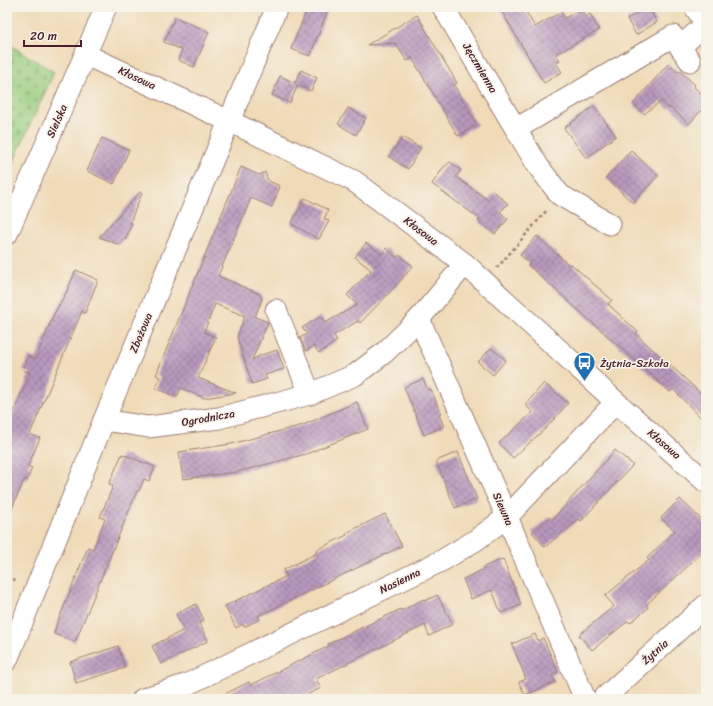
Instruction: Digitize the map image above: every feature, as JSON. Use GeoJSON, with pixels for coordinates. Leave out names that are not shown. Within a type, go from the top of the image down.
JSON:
{"type":"FeatureCollection","features":[{"type":"Feature","properties":{"kind":"street","name":"Sielska"},"geometry":{"type":"LineString","coordinates":[[7,234],[106,7]]}},
{"type":"Feature","properties":{"kind":"street","name":"Zbożowa"},"geometry":{"type":"LineString","coordinates":[[7,660],[104,420],[277,7]]}},
{"type":"Feature","properties":{"kind":"street","name":"Jęczmienna"},"geometry":{"type":"LineString","coordinates":[[443,7],[538,166],[560,195]]}},
{"type":"Feature","properties":{"kind":"street"},"geometry":{"type":"LineString","coordinates":[[690,61],[680,47],[706,23],[695,7]]}},
{"type":"Feature","properties":{"kind":"street"},"geometry":{"type":"LineString","coordinates":[[516,129],[673,36]]}},
{"type":"Feature","properties":{"kind":"street","name":"Kłosowa"},"geometry":{"type":"LineString","coordinates":[[86,55],[354,181],[465,264],[706,482]]}},
{"type":"Feature","properties":{"kind":"street"},"geometry":{"type":"LineString","coordinates":[[560,195],[610,224]]}},
{"type":"Feature","properties":{"kind":"street","name":"Ogrodnicza"},"geometry":{"type":"LineString","coordinates":[[104,420],[148,427],[219,418],[310,394],[354,375],[384,353],[419,319],[465,264]]}},
{"type":"Feature","properties":{"kind":"street"},"geometry":{"type":"LineString","coordinates":[[276,310],[310,394]]}},
{"type":"Feature","properties":{"kind":"street","name":"Siewna"},"geometry":{"type":"LineString","coordinates":[[419,319],[507,517],[585,699]]}},
{"type":"Feature","properties":{"kind":"street","name":"Nasienna"},"geometry":{"type":"LineString","coordinates":[[143,699],[188,684],[443,560],[476,540],[507,517],[616,402]]}},
{"type":"Feature","properties":{"kind":"street","name":"Żytnia"},"geometry":{"type":"LineString","coordinates":[[608,697],[706,605]]}},
{"type":"Feature","properties":{"kind":"path"},"geometry":{"type":"LineString","coordinates":[[484,281],[560,195]]}},
{"type":"Feature","properties":{"kind":"green space"},"geometry":{"type":"Polygon","coordinates":[[[7,43],[54,72],[7,176],[7,43]]]}},
{"type":"Feature","properties":{"kind":"building"},"geometry":{"type":"Polygon","coordinates":[[[308,7],[329,7],[310,56],[291,49],[308,7]]]}},
{"type":"Feature","properties":{"kind":"building"},"geometry":{"type":"Polygon","coordinates":[[[499,7],[523,7],[535,27],[561,12],[565,18],[581,9],[586,17],[590,14],[599,30],[556,54],[560,61],[556,63],[562,72],[544,83],[499,7]]]}},
{"type":"Feature","properties":{"kind":"building"},"geometry":{"type":"Polygon","coordinates":[[[648,7],[657,22],[636,35],[627,19],[648,7]]]}},
{"type":"Feature","properties":{"kind":"building"},"geometry":{"type":"Polygon","coordinates":[[[417,15],[457,83],[454,85],[477,125],[458,136],[412,58],[407,61],[395,43],[367,45],[417,15]]]}},
{"type":"Feature","properties":{"kind":"building"},"geometry":{"type":"Polygon","coordinates":[[[175,17],[209,32],[194,67],[178,60],[182,50],[164,42],[175,17]]]}},
{"type":"Feature","properties":{"kind":"building"},"geometry":{"type":"Polygon","coordinates":[[[668,64],[678,72],[679,70],[706,98],[706,105],[689,124],[661,101],[644,114],[633,104],[668,64]]]}},
{"type":"Feature","properties":{"kind":"building"},"geometry":{"type":"Polygon","coordinates":[[[301,70],[317,78],[311,91],[298,85],[290,103],[272,95],[280,76],[295,83],[301,70]]]}},
{"type":"Feature","properties":{"kind":"building"},"geometry":{"type":"Polygon","coordinates":[[[594,106],[616,136],[586,158],[564,128],[594,106]]]}},
{"type":"Feature","properties":{"kind":"building"},"geometry":{"type":"Polygon","coordinates":[[[348,108],[366,118],[356,135],[338,124],[348,108]]]}},
{"type":"Feature","properties":{"kind":"building"},"geometry":{"type":"Polygon","coordinates":[[[402,137],[421,148],[408,169],[389,157],[402,137]]]}},
{"type":"Feature","properties":{"kind":"building"},"geometry":{"type":"Polygon","coordinates":[[[102,138],[129,150],[114,184],[87,171],[102,138]]]}},
{"type":"Feature","properties":{"kind":"building"},"geometry":{"type":"Polygon","coordinates":[[[631,150],[658,176],[633,203],[606,178],[631,150]]]}},
{"type":"Feature","properties":{"kind":"building"},"geometry":{"type":"Polygon","coordinates":[[[450,162],[461,170],[456,177],[488,200],[495,192],[508,204],[500,212],[508,219],[495,234],[478,221],[480,219],[432,184],[443,168],[450,162]]]}},
{"type":"Feature","properties":{"kind":"building"},"geometry":{"type":"Polygon","coordinates":[[[241,167],[259,175],[265,172],[267,179],[280,186],[272,207],[251,198],[218,276],[260,294],[262,299],[255,317],[268,322],[252,360],[277,350],[284,369],[265,375],[267,379],[252,384],[237,337],[245,316],[215,304],[204,332],[216,337],[198,378],[236,393],[204,398],[181,388],[177,397],[155,388],[160,377],[156,375],[241,167]]]}},
{"type":"Feature","properties":{"kind":"building"},"geometry":{"type":"Polygon","coordinates":[[[140,192],[142,193],[130,222],[132,223],[125,240],[123,239],[120,245],[99,237],[140,192]]]}},
{"type":"Feature","properties":{"kind":"building"},"geometry":{"type":"Polygon","coordinates":[[[305,198],[328,210],[324,219],[329,221],[319,239],[291,224],[305,198]]]}},
{"type":"Feature","properties":{"kind":"building"},"geometry":{"type":"Polygon","coordinates":[[[537,236],[569,265],[571,264],[612,300],[608,304],[638,332],[636,334],[706,398],[706,423],[673,389],[670,392],[528,265],[530,263],[520,255],[537,236]]]}},
{"type":"Feature","properties":{"kind":"building"},"geometry":{"type":"Polygon","coordinates":[[[366,243],[382,254],[386,248],[397,258],[399,255],[413,266],[360,323],[358,321],[334,335],[337,341],[319,353],[314,346],[306,351],[300,338],[307,334],[302,328],[321,316],[325,323],[357,305],[347,295],[371,270],[355,257],[366,243]]]}},
{"type":"Feature","properties":{"kind":"building"},"geometry":{"type":"Polygon","coordinates":[[[76,270],[98,280],[85,313],[82,311],[30,434],[40,438],[28,466],[32,468],[27,480],[24,480],[7,520],[7,427],[30,373],[23,370],[29,356],[36,359],[54,314],[66,293],[76,270]]]}},
{"type":"Feature","properties":{"kind":"building"},"geometry":{"type":"Polygon","coordinates":[[[491,348],[506,360],[493,375],[478,362],[491,348]]]}},
{"type":"Feature","properties":{"kind":"building"},"geometry":{"type":"Polygon","coordinates":[[[423,379],[428,390],[431,389],[444,426],[424,435],[404,387],[423,379]]]}},
{"type":"Feature","properties":{"kind":"building"},"geometry":{"type":"Polygon","coordinates":[[[544,383],[568,403],[547,427],[513,458],[499,443],[533,412],[525,405],[544,383]]]}},
{"type":"Feature","properties":{"kind":"building"},"geometry":{"type":"Polygon","coordinates":[[[357,402],[368,429],[306,454],[237,472],[183,479],[179,452],[231,444],[303,425],[357,402]]]}},
{"type":"Feature","properties":{"kind":"building"},"geometry":{"type":"Polygon","coordinates":[[[615,450],[633,465],[581,521],[579,519],[545,547],[532,532],[550,517],[552,520],[615,450]]]}},
{"type":"Feature","properties":{"kind":"building"},"geometry":{"type":"Polygon","coordinates":[[[458,452],[477,499],[455,508],[436,461],[458,452]]]}},
{"type":"Feature","properties":{"kind":"building"},"geometry":{"type":"Polygon","coordinates":[[[122,454],[155,467],[149,481],[144,479],[139,491],[137,491],[75,642],[54,634],[56,626],[88,547],[93,549],[105,519],[100,517],[113,486],[109,484],[122,454]]]}},
{"type":"Feature","properties":{"kind":"building"},"geometry":{"type":"Polygon","coordinates":[[[680,499],[706,524],[706,549],[646,605],[648,608],[630,623],[628,621],[592,650],[579,635],[614,606],[605,596],[649,560],[647,558],[675,531],[661,518],[680,499]]]}},
{"type":"Feature","properties":{"kind":"building"},"geometry":{"type":"Polygon","coordinates":[[[385,514],[402,546],[258,616],[260,619],[244,627],[243,624],[236,628],[225,606],[287,576],[283,570],[317,553],[316,550],[347,535],[346,533],[385,514]]]}},
{"type":"Feature","properties":{"kind":"building"},"geometry":{"type":"Polygon","coordinates":[[[503,559],[521,605],[501,613],[492,590],[471,599],[463,579],[484,569],[483,567],[503,559]]]}},
{"type":"Feature","properties":{"kind":"building"},"geometry":{"type":"Polygon","coordinates":[[[437,595],[453,624],[429,636],[425,625],[316,679],[321,688],[298,699],[215,699],[249,682],[251,685],[329,646],[328,644],[401,609],[401,611],[424,599],[425,601],[437,595]]]}},
{"type":"Feature","properties":{"kind":"building"},"geometry":{"type":"Polygon","coordinates":[[[196,604],[204,620],[199,623],[208,641],[161,664],[152,646],[184,630],[176,614],[196,604]]]}},
{"type":"Feature","properties":{"kind":"building"},"geometry":{"type":"Polygon","coordinates":[[[535,634],[538,641],[543,638],[558,672],[552,675],[555,682],[525,695],[519,682],[526,679],[512,644],[535,634]]]}},
{"type":"Feature","properties":{"kind":"building"},"geometry":{"type":"Polygon","coordinates":[[[118,646],[125,668],[76,683],[70,662],[118,646]]]}},
{"type":"Feature","properties":{"kind":"place","name":"Żytnia-Szkoła"},"geometry":{"type":"Point","coordinates":[584,382]}}]}
